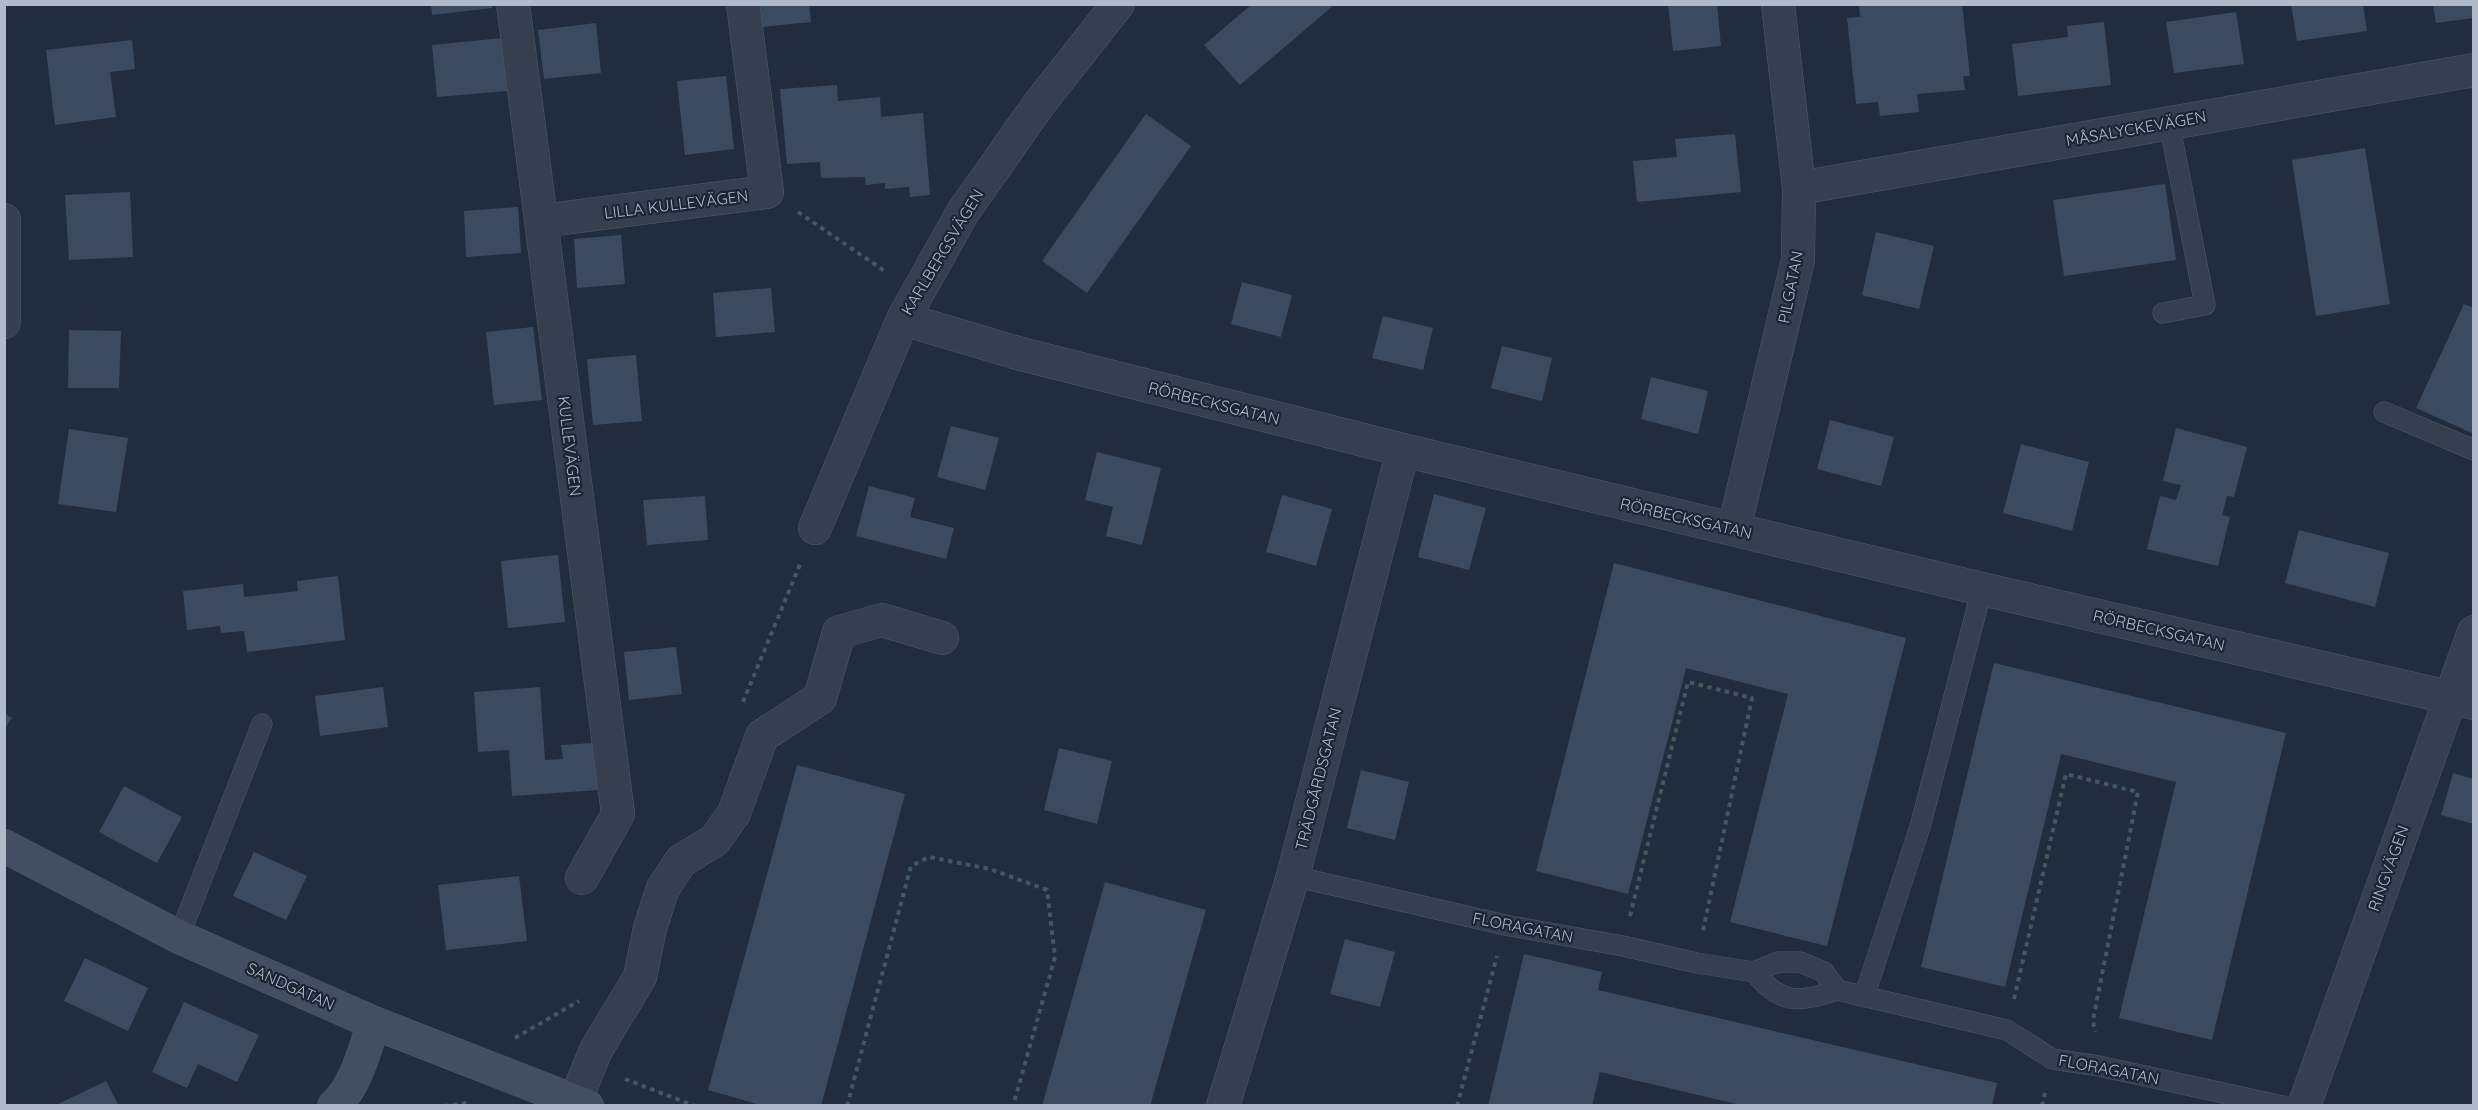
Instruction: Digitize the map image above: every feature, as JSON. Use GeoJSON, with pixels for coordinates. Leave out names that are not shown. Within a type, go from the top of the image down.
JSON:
{"type":"FeatureCollection","features":[{"type":"Feature","properties":{"kind":"main road","name":"SANDGATAN"},"geometry":{"type":"LineString","coordinates":[[4,846],[179,937],[374,1023],[581,1103]]}},
{"type":"Feature","properties":{"kind":"main road"},"geometry":{"type":"LineString","coordinates":[[334,1106],[341,1100],[355,1076],[374,1023]]}},
{"type":"Feature","properties":{"kind":"street","name":"KULLEVÄGEN"},"geometry":{"type":"LineString","coordinates":[[513,4],[618,814],[582,878]]}},
{"type":"Feature","properties":{"kind":"street","name":"LILLA KULLEVÄGEN"},"geometry":{"type":"LineString","coordinates":[[541,221],[767,192],[743,4]]}},
{"type":"Feature","properties":{"kind":"street","name":"KARLBERGSVÄGEN"},"geometry":{"type":"LineString","coordinates":[[815,528],[910,306],[963,212],[1039,104],[1118,4]]}},
{"type":"Feature","properties":{"kind":"street","name":"PILGATAN"},"geometry":{"type":"LineString","coordinates":[[1734,529],[1798,260],[1799,188],[1778,4]]}},
{"type":"Feature","properties":{"kind":"street","name":"MÅSALYCKEVÄGEN"},"geometry":{"type":"LineString","coordinates":[[1799,188],[2474,70]]}},
{"type":"Feature","properties":{"kind":"street"},"geometry":{"type":"LineString","coordinates":[[4,220],[4,322]]}},
{"type":"Feature","properties":{"kind":"street","name":"RÖRBECKSGATAN"},"geometry":{"type":"LineString","coordinates":[[910,306],[1021,354],[1403,450],[1982,589],[2461,700]]}},
{"type":"Feature","properties":{"kind":"street","name":"TRÄDGÅRDSGATAN"},"geometry":{"type":"LineString","coordinates":[[1223,1106],[1293,876],[1403,450]]}},
{"type":"Feature","properties":{"kind":"street"},"geometry":{"type":"LineString","coordinates":[[581,1103],[596,1050],[640,977],[650,928],[663,888],[681,861],[715,840],[734,813],[762,736],[820,699],[839,632],[882,620],[942,638]]}},
{"type":"Feature","properties":{"kind":"street","name":"RINGVÄGEN"},"geometry":{"type":"LineString","coordinates":[[2304,1106],[2461,700],[2474,632]]}},
{"type":"Feature","properties":{"kind":"lane"},"geometry":{"type":"LineString","coordinates":[[2163,313],[2205,305],[2169,122]]}},
{"type":"Feature","properties":{"kind":"lane"},"geometry":{"type":"LineString","coordinates":[[2384,412],[2474,450]]}},
{"type":"Feature","properties":{"kind":"lane"},"geometry":{"type":"LineString","coordinates":[[1864,997],[1920,827],[1982,589]]}},
{"type":"Feature","properties":{"kind":"lane"},"geometry":{"type":"LineString","coordinates":[[179,937],[262,724]]}},
{"type":"Feature","properties":{"kind":"lane","name":"FLORAGATAN"},"geometry":{"type":"LineString","coordinates":[[1293,876],[1505,925],[1623,946],[1697,963],[1754,972],[1778,962],[1800,962],[1824,972],[1837,990],[2007,1030],[2052,1059],[2099,1066],[2283,1106]]}},
{"type":"Feature","properties":{"kind":"lane"},"geometry":{"type":"LineString","coordinates":[[1754,972],[1768,989],[1787,999],[1810,999],[1837,990]]}},
{"type":"Feature","properties":{"kind":"path"},"geometry":{"type":"LineString","coordinates":[[767,192],[910,306]]}},
{"type":"Feature","properties":{"kind":"path"},"geometry":{"type":"LineString","coordinates":[[739,711],[815,528]]}},
{"type":"Feature","properties":{"kind":"path"},"geometry":{"type":"LineString","coordinates":[[1623,946],[1688,682],[1752,699],[1697,963]]}},
{"type":"Feature","properties":{"kind":"path"},"geometry":{"type":"LineString","coordinates":[[2007,1030],[2066,774],[2138,792],[2093,1020],[2099,1066]]}},
{"type":"Feature","properties":{"kind":"path"},"geometry":{"type":"LineString","coordinates":[[847,1106],[911,866],[929,857],[990,869],[1047,890],[1055,957],[1012,1106]]}},
{"type":"Feature","properties":{"kind":"path"},"geometry":{"type":"LineString","coordinates":[[1457,1106],[1505,925]]}},
{"type":"Feature","properties":{"kind":"path"},"geometry":{"type":"LineString","coordinates":[[515,1038],[580,1001]]}},
{"type":"Feature","properties":{"kind":"path"},"geometry":{"type":"LineString","coordinates":[[444,1106],[465,1102],[472,1106]]}},
{"type":"Feature","properties":{"kind":"building"},"geometry":{"type":"Polygon","coordinates":[[[431,4],[492,4],[492,8],[432,15],[431,4]]]}},
{"type":"Feature","properties":{"kind":"building"},"geometry":{"type":"Polygon","coordinates":[[[760,4],[809,4],[811,22],[762,27],[760,4]]]}},
{"type":"Feature","properties":{"kind":"building"},"geometry":{"type":"Polygon","coordinates":[[[1668,4],[1717,4],[1721,46],[1673,51],[1668,4]]]}},
{"type":"Feature","properties":{"kind":"building"},"geometry":{"type":"Polygon","coordinates":[[[1859,4],[1962,4],[1970,76],[1963,76],[1965,90],[1917,94],[1919,112],[1880,116],[1878,102],[1856,104],[1847,18],[1860,17],[1859,4]]]}},
{"type":"Feature","properties":{"kind":"building"},"geometry":{"type":"Polygon","coordinates":[[[2291,4],[2363,4],[2367,31],[2297,41],[2291,4]]]}},
{"type":"Feature","properties":{"kind":"building"},"geometry":{"type":"Polygon","coordinates":[[[2433,4],[2474,4],[2474,18],[2436,23],[2433,4]]]}},
{"type":"Feature","properties":{"kind":"building"},"geometry":{"type":"Polygon","coordinates":[[[1251,5],[1334,5],[1240,85],[1204,45],[1251,5]]]}},
{"type":"Feature","properties":{"kind":"building"},"geometry":{"type":"Polygon","coordinates":[[[2236,12],[2244,64],[2174,73],[2166,22],[2236,12]]]}},
{"type":"Feature","properties":{"kind":"building"},"geometry":{"type":"Polygon","coordinates":[[[2104,22],[2111,85],[2018,96],[2012,44],[2068,37],[2067,26],[2104,22]]]}},
{"type":"Feature","properties":{"kind":"building"},"geometry":{"type":"Polygon","coordinates":[[[596,23],[601,73],[544,79],[538,30],[596,23]]]}},
{"type":"Feature","properties":{"kind":"building"},"geometry":{"type":"Polygon","coordinates":[[[502,38],[507,91],[437,97],[432,45],[502,38]]]}},
{"type":"Feature","properties":{"kind":"building"},"geometry":{"type":"Polygon","coordinates":[[[132,40],[135,69],[110,72],[116,117],[55,125],[46,50],[132,40]]]}},
{"type":"Feature","properties":{"kind":"building"},"geometry":{"type":"Polygon","coordinates":[[[726,76],[734,149],[685,155],[677,81],[726,76]]]}},
{"type":"Feature","properties":{"kind":"building"},"geometry":{"type":"Polygon","coordinates":[[[837,85],[838,101],[880,97],[881,117],[923,113],[930,195],[910,197],[909,187],[885,189],[885,183],[866,185],[865,177],[821,178],[820,162],[787,164],[780,89],[837,85]]]}},
{"type":"Feature","properties":{"kind":"building"},"geometry":{"type":"Polygon","coordinates":[[[1146,114],[1191,146],[1087,293],[1042,261],[1146,114]]]}},
{"type":"Feature","properties":{"kind":"building"},"geometry":{"type":"Polygon","coordinates":[[[1735,134],[1741,192],[1637,202],[1633,161],[1677,157],[1675,139],[1735,134]]]}},
{"type":"Feature","properties":{"kind":"building"},"geometry":{"type":"Polygon","coordinates":[[[2365,148],[2390,304],[2316,316],[2292,160],[2365,148]]]}},
{"type":"Feature","properties":{"kind":"building"},"geometry":{"type":"Polygon","coordinates":[[[2165,184],[2176,260],[2064,276],[2053,200],[2165,184]]]}},
{"type":"Feature","properties":{"kind":"building"},"geometry":{"type":"Polygon","coordinates":[[[130,192],[133,257],[69,260],[65,195],[130,192]]]}},
{"type":"Feature","properties":{"kind":"building"},"geometry":{"type":"Polygon","coordinates":[[[518,207],[521,253],[466,257],[464,211],[518,207]]]}},
{"type":"Feature","properties":{"kind":"building"},"geometry":{"type":"Polygon","coordinates":[[[1876,232],[1934,246],[1919,309],[1862,295],[1876,232]]]}},
{"type":"Feature","properties":{"kind":"building"},"geometry":{"type":"Polygon","coordinates":[[[621,235],[625,284],[577,288],[574,239],[621,235]]]}},
{"type":"Feature","properties":{"kind":"building"},"geometry":{"type":"Polygon","coordinates":[[[1242,282],[1292,295],[1281,337],[1231,324],[1242,282]]]}},
{"type":"Feature","properties":{"kind":"building"},"geometry":{"type":"Polygon","coordinates":[[[771,288],[775,332],[716,337],[713,293],[771,288]]]}},
{"type":"Feature","properties":{"kind":"building"},"geometry":{"type":"Polygon","coordinates":[[[2464,304],[2474,308],[2474,434],[2416,408],[2464,304]]]}},
{"type":"Feature","properties":{"kind":"building"},"geometry":{"type":"Polygon","coordinates":[[[1383,316],[1433,328],[1423,370],[1372,358],[1383,316]]]}},
{"type":"Feature","properties":{"kind":"building"},"geometry":{"type":"Polygon","coordinates":[[[533,327],[542,400],[494,405],[486,332],[533,327]]]}},
{"type":"Feature","properties":{"kind":"building"},"geometry":{"type":"Polygon","coordinates":[[[69,330],[121,331],[119,388],[68,388],[69,330]]]}},
{"type":"Feature","properties":{"kind":"building"},"geometry":{"type":"Polygon","coordinates":[[[1502,346],[1552,358],[1542,401],[1491,388],[1502,346]]]}},
{"type":"Feature","properties":{"kind":"building"},"geometry":{"type":"Polygon","coordinates":[[[636,355],[642,421],[593,425],[587,359],[636,355]]]}},
{"type":"Feature","properties":{"kind":"building"},"geometry":{"type":"Polygon","coordinates":[[[1651,377],[1708,391],[1698,434],[1641,419],[1651,377]]]}},
{"type":"Feature","properties":{"kind":"building"},"geometry":{"type":"Polygon","coordinates":[[[1830,420],[1894,437],[1881,486],[1817,469],[1830,420]]]}},
{"type":"Feature","properties":{"kind":"building"},"geometry":{"type":"Polygon","coordinates":[[[951,426],[999,438],[985,490],[937,477],[951,426]]]}},
{"type":"Feature","properties":{"kind":"building"},"geometry":{"type":"Polygon","coordinates":[[[2176,428],[2247,447],[2234,497],[2227,496],[2222,515],[2230,517],[2218,566],[2147,549],[2160,496],[2176,500],[2181,485],[2163,481],[2176,428]]]}},
{"type":"Feature","properties":{"kind":"building"},"geometry":{"type":"Polygon","coordinates":[[[69,429],[128,438],[116,512],[58,504],[69,429]]]}},
{"type":"Feature","properties":{"kind":"building"},"geometry":{"type":"Polygon","coordinates":[[[2021,444],[2089,462],[2072,531],[2003,513],[2021,444]]]}},
{"type":"Feature","properties":{"kind":"building"},"geometry":{"type":"Polygon","coordinates":[[[1097,452],[1161,468],[1142,545],[1106,536],[1113,507],[1085,500],[1097,452]]]}},
{"type":"Feature","properties":{"kind":"building"},"geometry":{"type":"Polygon","coordinates":[[[869,486],[915,498],[910,517],[954,528],[946,559],[856,536],[869,486]]]}},
{"type":"Feature","properties":{"kind":"building"},"geometry":{"type":"Polygon","coordinates":[[[1434,494],[1486,508],[1469,570],[1418,557],[1434,494]]]}},
{"type":"Feature","properties":{"kind":"building"},"geometry":{"type":"Polygon","coordinates":[[[1282,495],[1332,509],[1316,566],[1266,552],[1282,495]]]}},
{"type":"Feature","properties":{"kind":"building"},"geometry":{"type":"Polygon","coordinates":[[[705,496],[708,540],[647,545],[643,500],[705,496]]]}},
{"type":"Feature","properties":{"kind":"building"},"geometry":{"type":"Polygon","coordinates":[[[2299,530],[2389,553],[2375,607],[2285,583],[2299,530]]]}},
{"type":"Feature","properties":{"kind":"building"},"geometry":{"type":"Polygon","coordinates":[[[558,555],[565,622],[508,628],[501,561],[558,555]]]}},
{"type":"Feature","properties":{"kind":"building"},"geometry":{"type":"Polygon","coordinates":[[[1614,563],[1906,638],[1827,946],[1730,922],[1788,694],[1686,668],[1628,894],[1536,871],[1614,563]]]}},
{"type":"Feature","properties":{"kind":"building"},"geometry":{"type":"Polygon","coordinates":[[[338,576],[345,640],[247,652],[244,631],[221,633],[220,626],[187,630],[183,591],[243,584],[244,597],[298,591],[297,581],[338,576]]]}},
{"type":"Feature","properties":{"kind":"building"},"geometry":{"type":"Polygon","coordinates":[[[676,647],[682,694],[629,700],[624,652],[676,647]]]}},
{"type":"Feature","properties":{"kind":"building"},"geometry":{"type":"Polygon","coordinates":[[[1994,663],[2286,733],[2212,1040],[2119,1018],[2176,782],[2061,754],[2005,987],[1921,967],[1994,663]]]}},
{"type":"Feature","properties":{"kind":"building"},"geometry":{"type":"Polygon","coordinates":[[[383,687],[388,727],[320,736],[315,696],[383,687]]]}},
{"type":"Feature","properties":{"kind":"building"},"geometry":{"type":"Polygon","coordinates":[[[540,687],[545,760],[563,759],[561,745],[594,743],[598,790],[512,796],[509,750],[478,752],[474,692],[540,687]]]}},
{"type":"Feature","properties":{"kind":"building"},"geometry":{"type":"Polygon","coordinates":[[[4,713],[12,718],[4,729],[4,713]]]}},
{"type":"Feature","properties":{"kind":"building"},"geometry":{"type":"Polygon","coordinates":[[[1059,748],[1112,761],[1097,824],[1044,810],[1059,748]]]}},
{"type":"Feature","properties":{"kind":"building"},"geometry":{"type":"Polygon","coordinates":[[[797,765],[905,794],[821,1106],[764,1106],[708,1090],[797,765]]]}},
{"type":"Feature","properties":{"kind":"building"},"geometry":{"type":"Polygon","coordinates":[[[1361,770],[1409,782],[1395,840],[1347,828],[1361,770]]]}},
{"type":"Feature","properties":{"kind":"building"},"geometry":{"type":"Polygon","coordinates":[[[2453,773],[2474,779],[2474,824],[2441,815],[2453,773]]]}},
{"type":"Feature","properties":{"kind":"building"},"geometry":{"type":"Polygon","coordinates":[[[124,786],[182,817],[157,863],[99,832],[124,786]]]}},
{"type":"Feature","properties":{"kind":"building"},"geometry":{"type":"Polygon","coordinates":[[[254,852],[307,876],[286,920],[233,896],[254,852]]]}},
{"type":"Feature","properties":{"kind":"building"},"geometry":{"type":"Polygon","coordinates":[[[519,876],[527,941],[446,950],[438,885],[519,876]]]}},
{"type":"Feature","properties":{"kind":"building"},"geometry":{"type":"Polygon","coordinates":[[[1105,882],[1206,910],[1150,1106],[1042,1106],[1105,882]]]}},
{"type":"Feature","properties":{"kind":"building"},"geometry":{"type":"Polygon","coordinates":[[[1345,939],[1395,952],[1380,1007],[1330,994],[1345,939]]]}},
{"type":"Feature","properties":{"kind":"building"},"geometry":{"type":"Polygon","coordinates":[[[1524,954],[1602,972],[1598,990],[1997,1083],[1992,1106],[1745,1106],[1600,1072],[1592,1106],[1488,1106],[1524,954]]]}},
{"type":"Feature","properties":{"kind":"building"},"geometry":{"type":"Polygon","coordinates":[[[85,958],[148,988],[128,1031],[64,1001],[85,958]]]}},
{"type":"Feature","properties":{"kind":"building"},"geometry":{"type":"Polygon","coordinates":[[[184,1002],[259,1035],[237,1082],[198,1064],[187,1088],[152,1072],[184,1002]]]}},
{"type":"Feature","properties":{"kind":"building"},"geometry":{"type":"Polygon","coordinates":[[[106,1081],[119,1106],[54,1106],[106,1081]]]}}]}
